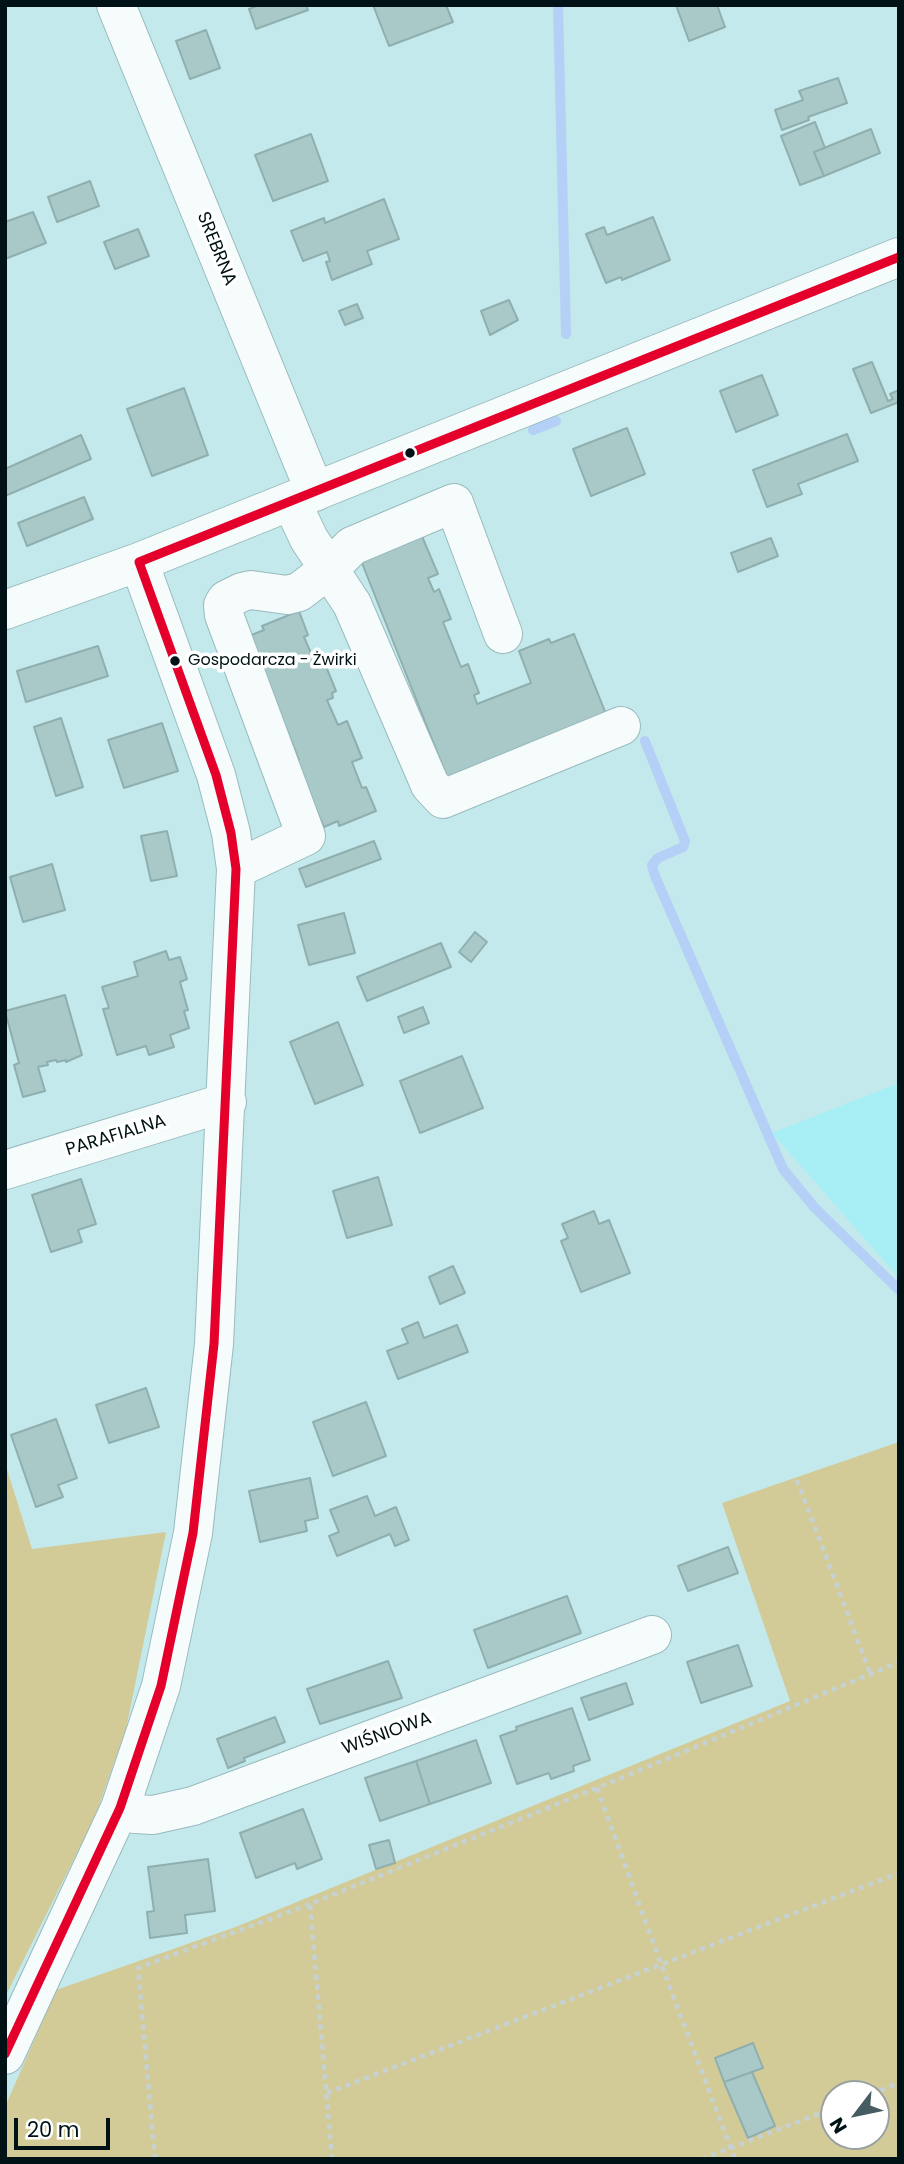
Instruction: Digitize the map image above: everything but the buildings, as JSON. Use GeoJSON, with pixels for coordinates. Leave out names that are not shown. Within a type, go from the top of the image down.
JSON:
{"type":"FeatureCollection","features":[{"type":"Feature","properties":{"kind":"street","name":"SREBRNA"},"geometry":{"type":"LineString","coordinates":[[116,5],[303,496],[300,523],[346,595],[361,624],[429,785],[443,799],[621,726]]}},
{"type":"Feature","properties":{"kind":"street"},"geometry":{"type":"LineString","coordinates":[[5,610],[139,562],[899,257]]}},
{"type":"Feature","properties":{"kind":"street"},"geometry":{"type":"LineString","coordinates":[[236,869],[306,836],[234,642],[223,605],[226,600],[242,592],[262,591],[287,595],[299,592],[329,569],[352,546],[454,503],[503,634]]}},
{"type":"Feature","properties":{"kind":"street"},"geometry":{"type":"LineString","coordinates":[[5,2055],[120,1808],[160,1686],[193,1533],[214,1344],[236,869],[231,833],[216,775],[139,562]]}},
{"type":"Feature","properties":{"kind":"street","name":"PARAFIALNA"},"geometry":{"type":"LineString","coordinates":[[5,1170],[227,1102]]}},
{"type":"Feature","properties":{"kind":"street","name":"WIŚNIOWA"},"geometry":{"type":"LineString","coordinates":[[120,1808],[135,1814],[153,1815],[193,1807],[652,1635]]}},
{"type":"Feature","properties":{"kind":"path"},"geometry":{"type":"LineString","coordinates":[[797,1480],[870,1673]]}},
{"type":"Feature","properties":{"kind":"path"},"geometry":{"type":"LineString","coordinates":[[155,2159],[138,1968],[310,1904],[899,1662]]}},
{"type":"Feature","properties":{"kind":"path"},"geometry":{"type":"LineString","coordinates":[[597,1788],[735,2159]]}},
{"type":"Feature","properties":{"kind":"path"},"geometry":{"type":"LineString","coordinates":[[327,2093],[899,1873]]}},
{"type":"Feature","properties":{"kind":"path"},"geometry":{"type":"LineString","coordinates":[[310,1904],[332,2159]]}},
{"type":"Feature","properties":{"kind":"path"},"geometry":{"type":"LineString","coordinates":[[702,2159],[820,2113]]}},
{"type":"Feature","properties":{"kind":"shaded area"},"geometry":{"type":"Polygon","coordinates":[[[899,1083],[899,1278],[772,1133],[899,1083]]]}},
{"type":"Feature","properties":{"kind":"shaded area"},"geometry":{"type":"Polygon","coordinates":[[[899,1442],[899,2159],[5,2159],[5,2107],[56,1990],[233,1928],[790,1701],[722,1503],[899,1442]]]}},
{"type":"Feature","properties":{"kind":"shaded area"},"geometry":{"type":"Polygon","coordinates":[[[5,1463],[32,1549],[166,1532],[126,1729],[95,1817],[5,1997],[5,1463]]]}},
{"type":"Feature","properties":{"kind":"waterway"},"geometry":{"type":"LineString","coordinates":[[558,5],[566,334]]}},
{"type":"Feature","properties":{"kind":"waterway"},"geometry":{"type":"LineString","coordinates":[[533,430],[556,421]]}},
{"type":"Feature","properties":{"kind":"waterway"},"geometry":{"type":"LineString","coordinates":[[645,741],[685,841],[683,847],[658,858],[652,865],[655,876],[783,1169],[814,1207],[899,1290]]}},
{"type":"Feature","properties":{"kind":"transit line"},"geometry":{"type":"LineString","coordinates":[[139,562],[899,257]]}},
{"type":"Feature","properties":{"kind":"transit line"},"geometry":{"type":"LineString","coordinates":[[5,2054],[120,1808],[161,1686],[193,1533],[214,1344],[236,869],[231,833],[216,775],[139,562]]}},
{"type":"Feature","properties":{"kind":"place","name":"Gospodarcza - Żwirki"},"geometry":{"type":"Point","coordinates":[175,661]}}]}
